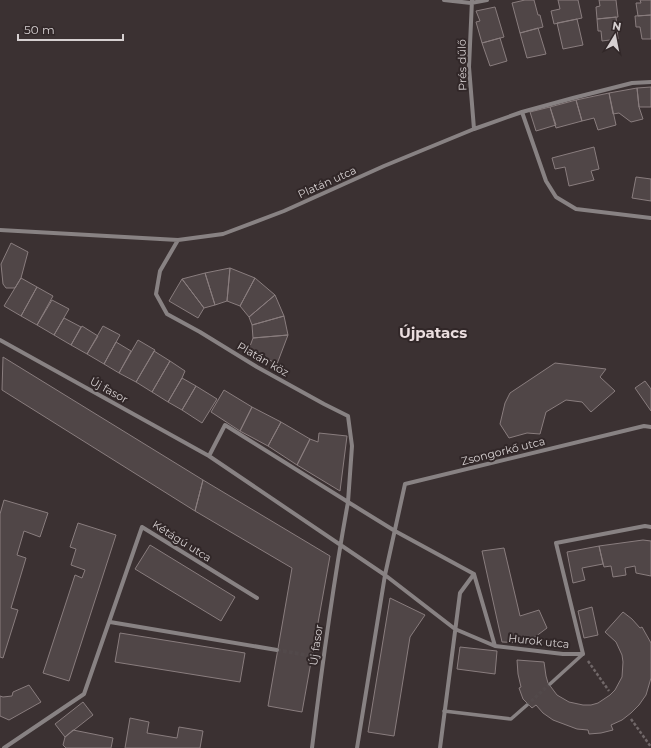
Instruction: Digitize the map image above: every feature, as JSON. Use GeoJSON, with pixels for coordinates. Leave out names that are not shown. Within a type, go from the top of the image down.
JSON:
{"type":"FeatureCollection","features":[{"type":"Feature","properties":{"kind":"street"},"geometry":{"type":"LineString","coordinates":[[444,0],[487,0]]}},
{"type":"Feature","properties":{"kind":"street","name":"Prés dűlő"},"geometry":{"type":"LineString","coordinates":[[471,1],[469,67],[474,129]]}},
{"type":"Feature","properties":{"kind":"street","name":"Platán utca"},"geometry":{"type":"LineString","coordinates":[[0,230],[178,240],[223,234],[284,211],[384,166],[474,129],[522,112],[632,83],[651,82]]}},
{"type":"Feature","properties":{"kind":"street"},"geometry":{"type":"LineString","coordinates":[[522,112],[546,181],[556,197],[576,209],[651,218]]}},
{"type":"Feature","properties":{"kind":"street","name":"Platán köz"},"geometry":{"type":"LineString","coordinates":[[178,240],[160,271],[156,294],[167,314],[270,374],[348,416],[352,446],[348,502]]}},
{"type":"Feature","properties":{"kind":"street","name":"Új fasor"},"geometry":{"type":"LineString","coordinates":[[0,340],[209,456],[385,575],[455,629],[495,646]]}},
{"type":"Feature","properties":{"kind":"street"},"geometry":{"type":"LineString","coordinates":[[209,456],[225,425],[395,531],[474,574],[460,593],[440,748]]}},
{"type":"Feature","properties":{"kind":"street","name":"Zsongorkő utca"},"geometry":{"type":"LineString","coordinates":[[395,531],[405,484],[644,426],[651,427]]}},
{"type":"Feature","properties":{"kind":"street","name":"Új fasor"},"geometry":{"type":"LineString","coordinates":[[312,748],[323,658],[340,544],[348,502]]}},
{"type":"Feature","properties":{"kind":"street","name":"Hurok utca"},"geometry":{"type":"LineString","coordinates":[[474,574],[495,646],[563,654],[583,654],[556,543],[645,526],[651,527]]}},
{"type":"Feature","properties":{"kind":"street","name":"Kétágú utca"},"geometry":{"type":"LineString","coordinates":[[4,748],[84,694],[142,527],[256,598]]}},
{"type":"Feature","properties":{"kind":"street"},"geometry":{"type":"LineString","coordinates":[[357,748],[385,575],[395,531]]}},
{"type":"Feature","properties":{"kind":"street"},"geometry":{"type":"LineString","coordinates":[[110,622],[277,650]]}},
{"type":"Feature","properties":{"kind":"street"},"geometry":{"type":"LineString","coordinates":[[550,684],[583,654]]}},
{"type":"Feature","properties":{"kind":"street"},"geometry":{"type":"LineString","coordinates":[[444,711],[512,719],[527,705]]}},
{"type":"Feature","properties":{"kind":"path"},"geometry":{"type":"LineString","coordinates":[[583,654],[609,691]]}},
{"type":"Feature","properties":{"kind":"path"},"geometry":{"type":"LineString","coordinates":[[630,719],[651,747]]}},
{"type":"Feature","properties":{"kind":"building"},"geometry":{"type":"Polygon","coordinates":[[[525,0],[534,0],[543,27],[520,33],[512,3],[525,0]]]}},
{"type":"Feature","properties":{"kind":"building"},"geometry":{"type":"Polygon","coordinates":[[[558,0],[578,0],[582,18],[554,24],[551,11],[560,9],[558,0]]]}},
{"type":"Feature","properties":{"kind":"building"},"geometry":{"type":"Polygon","coordinates":[[[599,0],[616,0],[618,17],[597,19],[596,7],[600,6],[599,0]]]}},
{"type":"Feature","properties":{"kind":"building"},"geometry":{"type":"Polygon","coordinates":[[[640,0],[651,0],[651,15],[638,16],[636,3],[641,3],[640,0]]]}},
{"type":"Feature","properties":{"kind":"building"},"geometry":{"type":"Polygon","coordinates":[[[495,7],[504,37],[482,43],[476,22],[480,21],[476,11],[495,7]]]}},
{"type":"Feature","properties":{"kind":"building"},"geometry":{"type":"Polygon","coordinates":[[[651,15],[651,39],[642,39],[640,27],[636,27],[635,16],[651,15]]]}},
{"type":"Feature","properties":{"kind":"building"},"geometry":{"type":"Polygon","coordinates":[[[616,17],[618,39],[602,41],[601,31],[598,31],[597,19],[616,17]]]}},
{"type":"Feature","properties":{"kind":"building"},"geometry":{"type":"Polygon","coordinates":[[[577,19],[583,45],[563,49],[557,23],[577,19]]]}},
{"type":"Feature","properties":{"kind":"building"},"geometry":{"type":"Polygon","coordinates":[[[538,28],[546,54],[527,58],[520,33],[538,28]]]}},
{"type":"Feature","properties":{"kind":"building"},"geometry":{"type":"Polygon","coordinates":[[[500,38],[507,61],[490,66],[482,43],[500,38]]]}},
{"type":"Feature","properties":{"kind":"building"},"geometry":{"type":"Polygon","coordinates":[[[651,87],[651,107],[639,107],[637,88],[651,87]]]}},
{"type":"Feature","properties":{"kind":"building"},"geometry":{"type":"Polygon","coordinates":[[[637,88],[639,107],[643,119],[631,122],[619,113],[613,114],[609,93],[637,88]]]}},
{"type":"Feature","properties":{"kind":"building"},"geometry":{"type":"Polygon","coordinates":[[[609,93],[616,125],[598,130],[594,118],[582,121],[576,100],[609,93]]]}},
{"type":"Feature","properties":{"kind":"building"},"geometry":{"type":"Polygon","coordinates":[[[576,100],[582,121],[556,128],[550,107],[576,100]]]}},
{"type":"Feature","properties":{"kind":"building"},"geometry":{"type":"Polygon","coordinates":[[[550,107],[556,125],[536,131],[530,112],[550,107]]]}},
{"type":"Feature","properties":{"kind":"building"},"geometry":{"type":"Polygon","coordinates":[[[594,147],[599,169],[591,171],[594,180],[569,186],[565,167],[555,169],[552,158],[594,147]]]}},
{"type":"Feature","properties":{"kind":"building"},"geometry":{"type":"Polygon","coordinates":[[[636,177],[651,179],[651,201],[632,198],[636,177]]]}},
{"type":"Feature","properties":{"kind":"building"},"geometry":{"type":"Polygon","coordinates":[[[11,243],[28,252],[21,278],[15,288],[6,288],[3,284],[1,264],[11,243]]]}},
{"type":"Feature","properties":{"kind":"building"},"geometry":{"type":"Polygon","coordinates":[[[230,268],[227,301],[215,305],[205,273],[230,268]]]}},
{"type":"Feature","properties":{"kind":"building"},"geometry":{"type":"Polygon","coordinates":[[[230,268],[255,278],[240,306],[227,301],[230,268]]]}},
{"type":"Feature","properties":{"kind":"building"},"geometry":{"type":"Polygon","coordinates":[[[205,273],[215,305],[204,308],[182,279],[205,273]]]}},
{"type":"Feature","properties":{"kind":"building"},"geometry":{"type":"Polygon","coordinates":[[[21,278],[37,287],[21,316],[4,306],[21,278]]]}},
{"type":"Feature","properties":{"kind":"building"},"geometry":{"type":"Polygon","coordinates":[[[255,278],[275,295],[249,317],[240,306],[255,278]]]}},
{"type":"Feature","properties":{"kind":"building"},"geometry":{"type":"Polygon","coordinates":[[[182,279],[204,308],[198,318],[169,301],[182,279]]]}},
{"type":"Feature","properties":{"kind":"building"},"geometry":{"type":"Polygon","coordinates":[[[37,287],[53,296],[37,325],[21,316],[37,287]]]}},
{"type":"Feature","properties":{"kind":"building"},"geometry":{"type":"Polygon","coordinates":[[[275,295],[284,316],[252,325],[249,317],[275,295]]]}},
{"type":"Feature","properties":{"kind":"building"},"geometry":{"type":"Polygon","coordinates":[[[52,300],[69,309],[54,335],[37,325],[52,300]]]}},
{"type":"Feature","properties":{"kind":"building"},"geometry":{"type":"Polygon","coordinates":[[[284,316],[288,335],[253,338],[252,325],[284,316]]]}},
{"type":"Feature","properties":{"kind":"building"},"geometry":{"type":"Polygon","coordinates":[[[64,318],[81,327],[71,345],[54,335],[64,318]]]}},
{"type":"Feature","properties":{"kind":"building"},"geometry":{"type":"Polygon","coordinates":[[[82,326],[98,336],[87,354],[71,345],[82,326]]]}},
{"type":"Feature","properties":{"kind":"building"},"geometry":{"type":"Polygon","coordinates":[[[103,326],[120,335],[104,364],[87,354],[103,326]]]}},
{"type":"Feature","properties":{"kind":"building"},"geometry":{"type":"Polygon","coordinates":[[[288,335],[277,364],[249,349],[253,338],[288,335]]]}},
{"type":"Feature","properties":{"kind":"building"},"geometry":{"type":"Polygon","coordinates":[[[138,340],[155,350],[136,382],[119,373],[138,340]]]}},
{"type":"Feature","properties":{"kind":"building"},"geometry":{"type":"Polygon","coordinates":[[[116,342],[131,351],[119,373],[104,364],[116,342]]]}},
{"type":"Feature","properties":{"kind":"building"},"geometry":{"type":"Polygon","coordinates":[[[154,351],[170,361],[152,392],[136,382],[154,351]]]}},
{"type":"Feature","properties":{"kind":"building"},"geometry":{"type":"Polygon","coordinates":[[[3,357],[203,480],[195,511],[2,390],[3,357]]]}},
{"type":"Feature","properties":{"kind":"building"},"geometry":{"type":"Polygon","coordinates":[[[170,361],[185,371],[168,402],[152,392],[170,361]]]}},
{"type":"Feature","properties":{"kind":"building"},"geometry":{"type":"Polygon","coordinates":[[[555,363],[606,369],[600,377],[615,391],[591,412],[582,402],[566,400],[546,412],[540,434],[527,433],[509,438],[500,424],[505,403],[510,393],[555,363]]]}},
{"type":"Feature","properties":{"kind":"building"},"geometry":{"type":"Polygon","coordinates":[[[182,378],[196,386],[182,410],[168,402],[182,378]]]}},
{"type":"Feature","properties":{"kind":"building"},"geometry":{"type":"Polygon","coordinates":[[[645,381],[651,389],[651,411],[635,388],[645,381]]]}},
{"type":"Feature","properties":{"kind":"building"},"geometry":{"type":"Polygon","coordinates":[[[196,386],[217,399],[202,423],[182,410],[196,386]]]}},
{"type":"Feature","properties":{"kind":"building"},"geometry":{"type":"Polygon","coordinates":[[[224,390],[252,407],[240,431],[211,412],[224,390]]]}},
{"type":"Feature","properties":{"kind":"building"},"geometry":{"type":"Polygon","coordinates":[[[252,407],[281,422],[268,446],[240,431],[252,407]]]}},
{"type":"Feature","properties":{"kind":"building"},"geometry":{"type":"Polygon","coordinates":[[[281,422],[310,439],[297,465],[268,446],[281,422]]]}},
{"type":"Feature","properties":{"kind":"building"},"geometry":{"type":"Polygon","coordinates":[[[319,433],[347,436],[340,491],[297,465],[310,439],[318,442],[319,433]]]}},
{"type":"Feature","properties":{"kind":"building"},"geometry":{"type":"Polygon","coordinates":[[[203,480],[330,556],[302,712],[268,706],[292,568],[195,511],[203,480]]]}},
{"type":"Feature","properties":{"kind":"building"},"geometry":{"type":"Polygon","coordinates":[[[4,500],[48,513],[40,537],[24,531],[17,555],[26,558],[11,608],[18,610],[3,658],[0,657],[0,514],[4,500]]]}},
{"type":"Feature","properties":{"kind":"building"},"geometry":{"type":"Polygon","coordinates":[[[78,523],[116,535],[69,681],[43,673],[75,575],[82,578],[85,570],[71,565],[76,549],[70,547],[78,523]]]}},
{"type":"Feature","properties":{"kind":"building"},"geometry":{"type":"Polygon","coordinates":[[[643,540],[651,541],[651,576],[636,573],[635,566],[625,568],[626,575],[613,577],[611,566],[604,567],[599,546],[643,540]]]}},
{"type":"Feature","properties":{"kind":"building"},"geometry":{"type":"Polygon","coordinates":[[[150,545],[235,597],[221,621],[135,569],[150,545]]]}},
{"type":"Feature","properties":{"kind":"building"},"geometry":{"type":"Polygon","coordinates":[[[599,546],[603,564],[582,568],[585,580],[573,583],[567,552],[599,546]]]}},
{"type":"Feature","properties":{"kind":"building"},"geometry":{"type":"Polygon","coordinates":[[[504,548],[520,616],[539,610],[547,628],[527,643],[502,642],[482,551],[504,548]]]}},
{"type":"Feature","properties":{"kind":"building"},"geometry":{"type":"Polygon","coordinates":[[[390,598],[425,615],[410,637],[394,736],[368,732],[390,598]]]}},
{"type":"Feature","properties":{"kind":"building"},"geometry":{"type":"Polygon","coordinates":[[[592,607],[598,635],[584,638],[578,611],[592,607]]]}},
{"type":"Feature","properties":{"kind":"building"},"geometry":{"type":"Polygon","coordinates":[[[623,612],[640,628],[642,627],[651,643],[651,678],[646,695],[639,705],[622,720],[611,725],[613,730],[589,734],[588,730],[577,729],[553,720],[543,713],[536,705],[532,708],[523,699],[519,688],[521,687],[517,660],[544,662],[548,683],[557,695],[569,702],[591,705],[598,703],[610,695],[615,690],[622,677],[623,662],[622,655],[616,642],[605,632],[623,612]]]}},
{"type":"Feature","properties":{"kind":"building"},"geometry":{"type":"Polygon","coordinates":[[[120,633],[245,653],[240,682],[115,662],[120,633]]]}},
{"type":"Feature","properties":{"kind":"building"},"geometry":{"type":"Polygon","coordinates":[[[460,647],[497,651],[495,674],[457,669],[460,647]]]}},
{"type":"Feature","properties":{"kind":"building"},"geometry":{"type":"Polygon","coordinates":[[[29,685],[41,702],[9,720],[0,716],[0,696],[12,696],[13,692],[29,685]]]}},
{"type":"Feature","properties":{"kind":"building"},"geometry":{"type":"Polygon","coordinates":[[[83,702],[93,715],[65,737],[55,724],[83,702]]]}},
{"type":"Feature","properties":{"kind":"building"},"geometry":{"type":"Polygon","coordinates":[[[130,718],[149,722],[147,733],[177,738],[179,727],[203,731],[200,748],[125,748],[130,718]]]}},
{"type":"Feature","properties":{"kind":"building"},"geometry":{"type":"Polygon","coordinates":[[[73,730],[113,738],[111,748],[66,748],[63,745],[65,737],[73,730]]]}},
{"type":"Feature","properties":{"kind":"tunnel"},"geometry":{"type":"LineString","coordinates":[[277,650],[323,658]]}},
{"type":"Feature","properties":{"kind":"tunnel"},"geometry":{"type":"LineString","coordinates":[[527,705],[550,684]]}},
{"type":"Feature","properties":{"kind":"district","name":"Újpatacs"},"geometry":{"type":"Point","coordinates":[433,332]}}]}
